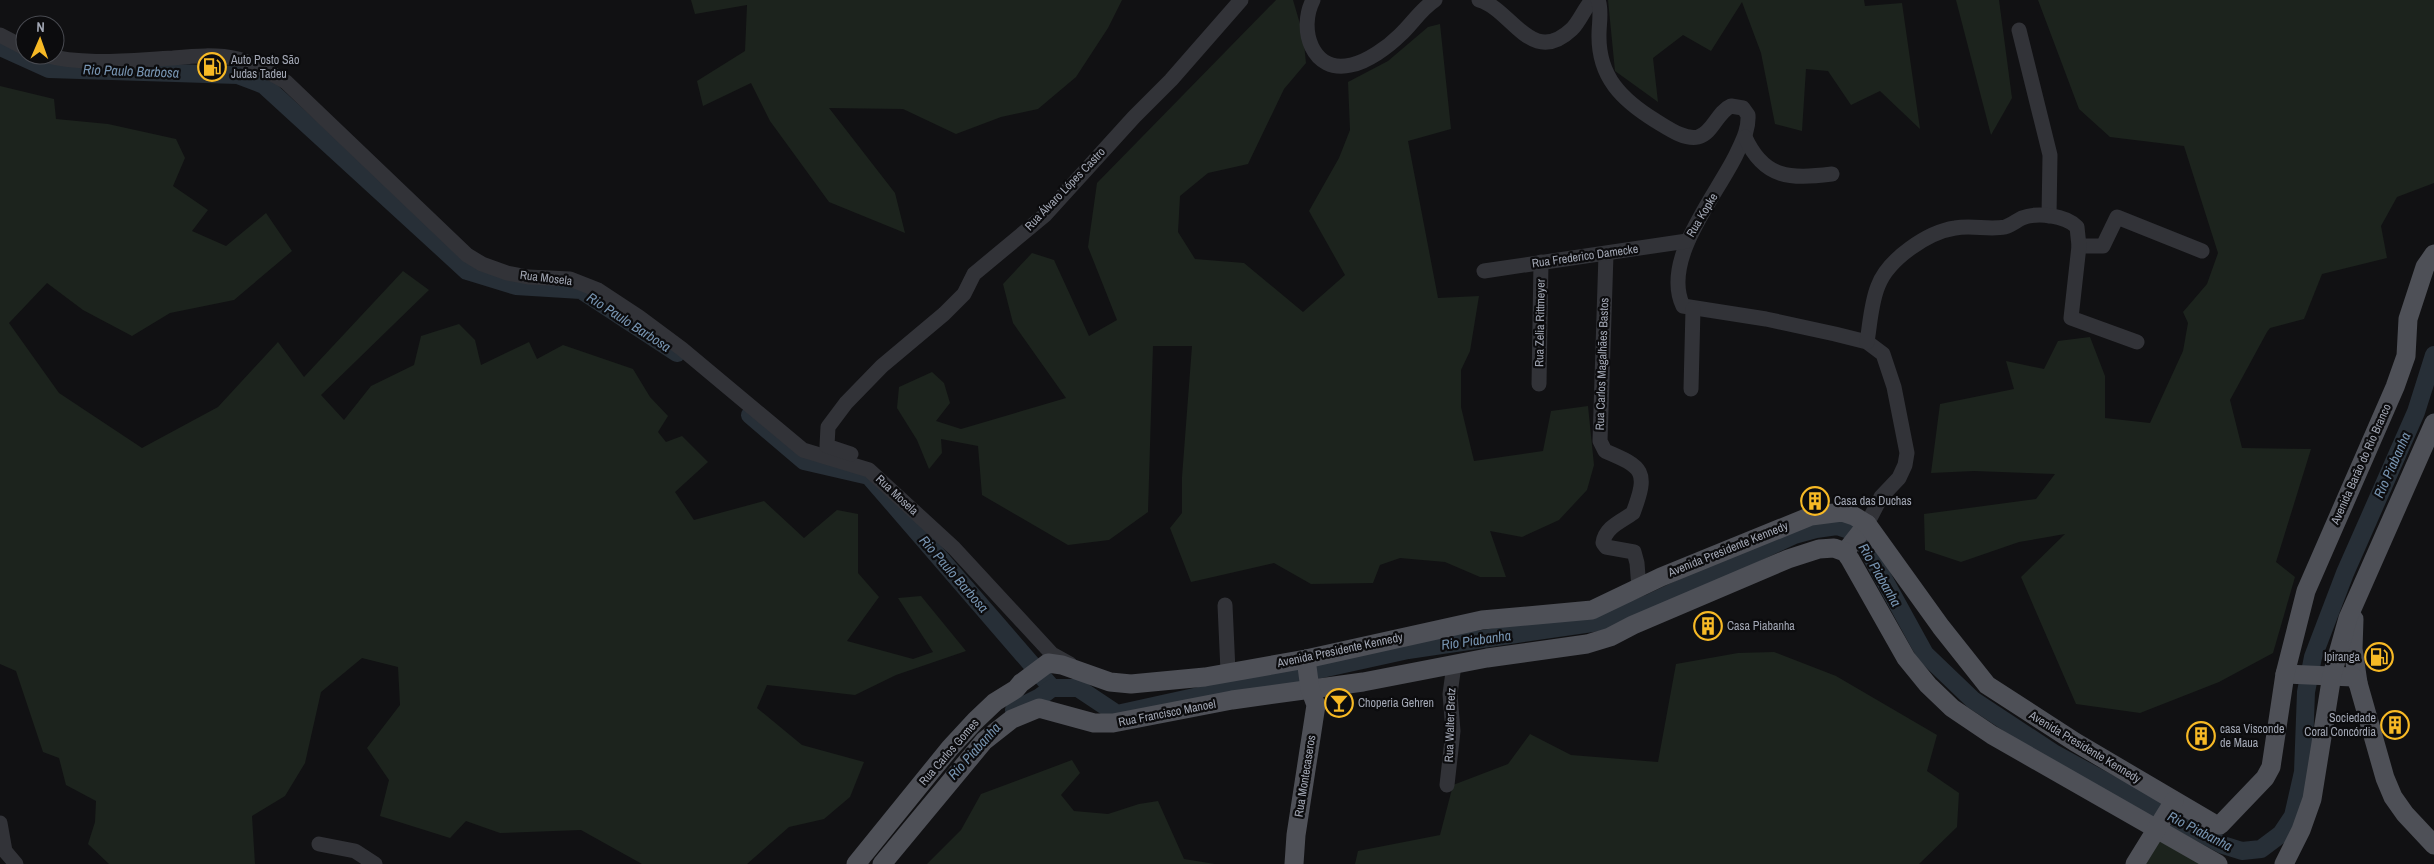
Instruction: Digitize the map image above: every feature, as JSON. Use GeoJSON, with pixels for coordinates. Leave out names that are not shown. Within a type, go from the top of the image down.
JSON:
{"type":"FeatureCollection","features":[{"type":"Feature","properties":{"kind":"main road","name":"Avenida Barão do Rio Branco"},"geometry":{"type":"LineString","coordinates":[[2285,674],[2306,591],[2406,356],[2408,319],[2425,267],[2434,254]]}},
{"type":"Feature","properties":{"kind":"main road"},"geometry":{"type":"LineString","coordinates":[[2284,864],[2302,830],[2312,799],[2319,762],[2326,704],[2339,645],[2356,596],[2434,423]]}},
{"type":"Feature","properties":{"kind":"main road","name":"Avenida Presidente Kennedy"},"geometry":{"type":"LineString","coordinates":[[1050,658],[1110,682],[1132,684],[1205,677],[1228,671],[1306,659],[1482,620],[1592,610],[1714,554],[1811,516],[1842,512],[1854,516],[1867,524],[1947,635],[1987,685],[2173,803],[2216,825],[2220,824],[2265,778],[2272,768],[2285,674]]}},
{"type":"Feature","properties":{"kind":"main road"},"geometry":{"type":"LineString","coordinates":[[1845,552],[1867,524]]}},
{"type":"Feature","properties":{"kind":"main road"},"geometry":{"type":"LineString","coordinates":[[1310,688],[1362,682],[1610,638],[1633,625],[1788,559],[1819,549],[1834,548],[1845,552],[1906,658],[1928,685],[1952,708],[2000,740],[2159,826],[2218,864]]}},
{"type":"Feature","properties":{"kind":"main road"},"geometry":{"type":"LineString","coordinates":[[2356,596],[2353,635],[2358,683],[2385,778],[2393,797],[2405,814],[2434,845]]}},
{"type":"Feature","properties":{"kind":"main road","name":"Rua Carlos Gomes"},"geometry":{"type":"LineString","coordinates":[[856,864],[950,748],[995,702],[1016,689],[1050,658]]}},
{"type":"Feature","properties":{"kind":"main road","name":"Rua Montecaseros"},"geometry":{"type":"LineString","coordinates":[[1294,864],[1296,835],[1316,705],[1310,688],[1306,659]]}},
{"type":"Feature","properties":{"kind":"main road"},"geometry":{"type":"LineString","coordinates":[[2285,674],[2353,677],[2358,683]]}},
{"type":"Feature","properties":{"kind":"main road","name":"Rua Francisco Manoel"},"geometry":{"type":"LineString","coordinates":[[882,864],[984,740],[1012,719],[1039,708],[1094,723],[1112,723],[1232,700],[1310,688]]}},
{"type":"Feature","properties":{"kind":"main road"},"geometry":{"type":"LineString","coordinates":[[2326,704],[2336,694],[2347,692],[2358,699],[2367,710]]}},
{"type":"Feature","properties":{"kind":"main road"},"geometry":{"type":"LineString","coordinates":[[950,748],[967,761]]}},
{"type":"Feature","properties":{"kind":"main road"},"geometry":{"type":"LineString","coordinates":[[2135,864],[2173,803]]}},
{"type":"Feature","properties":{"kind":"street","name":"Rua Álvaro Lópes Castro"},"geometry":{"type":"LineString","coordinates":[[869,470],[865,459],[827,446],[828,427],[835,417],[876,372],[944,314],[964,294],[974,274],[1045,215],[1134,117],[1171,80],[1241,0]]}},
{"type":"Feature","properties":{"kind":"street"},"geometry":{"type":"LineString","coordinates":[[1313,0],[1307,19],[1307,33],[1311,49],[1319,59],[1330,64],[1343,66],[1352,65],[1400,36],[1427,5],[1435,0]]}},
{"type":"Feature","properties":{"kind":"street"},"geometry":{"type":"LineString","coordinates":[[1479,0],[1499,13],[1529,38],[1549,42],[1560,38],[1573,28],[1592,0]]}},
{"type":"Feature","properties":{"kind":"street","name":"Rua Kopke"},"geometry":{"type":"LineString","coordinates":[[1598,0],[1600,8],[1599,47],[1603,66],[1614,86],[1632,106],[1668,128],[1691,138],[1701,136],[1726,108],[1736,106],[1743,108],[1748,116],[1744,137],[1724,180],[1686,241],[1680,264],[1679,293],[1683,306],[1693,309]]}},
{"type":"Feature","properties":{"kind":"street"},"geometry":{"type":"LineString","coordinates":[[2019,30],[2050,155],[2049,216]]}},
{"type":"Feature","properties":{"kind":"street"},"geometry":{"type":"LineString","coordinates":[[0,35],[15,43]]}},
{"type":"Feature","properties":{"kind":"street","name":"Rua Mosela"},"geometry":{"type":"LineString","coordinates":[[65,60],[91,61],[201,56],[220,57],[238,59],[268,71],[286,82],[467,255],[482,264],[508,273],[528,277],[570,279],[598,290],[682,349],[803,450],[869,470],[954,548],[1050,658]]}},
{"type":"Feature","properties":{"kind":"street"},"geometry":{"type":"LineString","coordinates":[[1744,137],[1757,160],[1767,169],[1778,173],[1810,177],[1832,174]]}},
{"type":"Feature","properties":{"kind":"street"},"geometry":{"type":"LineString","coordinates":[[1867,342],[1878,284],[1901,255],[1937,233],[1952,228],[1970,225],[2004,227],[2029,216],[2049,216],[2075,224],[2079,246],[2071,318],[2137,342]]}},
{"type":"Feature","properties":{"kind":"street"},"geometry":{"type":"LineString","coordinates":[[2079,246],[2104,246],[2117,218],[2202,251]]}},
{"type":"Feature","properties":{"kind":"street","name":"Rua Frederico Damecke"},"geometry":{"type":"LineString","coordinates":[[1484,271],[1686,241]]}},
{"type":"Feature","properties":{"kind":"street","name":"Rua Carlos Magalhães Bastos"},"geometry":{"type":"LineString","coordinates":[[1606,254],[1600,441],[1605,451],[1632,462],[1637,467],[1640,473],[1640,486],[1633,513],[1620,521],[1604,536],[1602,543],[1606,547],[1634,552],[1639,588]]}},
{"type":"Feature","properties":{"kind":"street","name":"Rua Zelia Rittmeyer"},"geometry":{"type":"LineString","coordinates":[[1540,384],[1541,262]]}},
{"type":"Feature","properties":{"kind":"street"},"geometry":{"type":"LineString","coordinates":[[1690,389],[1693,309],[1766,319],[1867,342],[1883,354],[1887,362],[1905,436],[1907,453],[1905,465],[1898,478],[1881,497],[1867,524]]}},
{"type":"Feature","properties":{"kind":"street"},"geometry":{"type":"LineString","coordinates":[[1225,605],[1228,671]]}},
{"type":"Feature","properties":{"kind":"street","name":"Rua Walter Bretz"},"geometry":{"type":"LineString","coordinates":[[1447,784],[1453,731],[1450,694],[1454,665]]}},
{"type":"Feature","properties":{"kind":"street"},"geometry":{"type":"LineString","coordinates":[[0,822],[5,851],[16,864]]}},
{"type":"Feature","properties":{"kind":"street"},"geometry":{"type":"LineString","coordinates":[[319,844],[355,851],[375,864]]}},
{"type":"Feature","properties":{"kind":"shaded area"},"geometry":{"type":"Polygon","coordinates":[[[691,0],[1122,0],[1108,28],[1076,77],[1038,109],[1001,117],[956,134],[903,109],[829,108],[895,193],[905,233],[829,202],[770,121],[751,83],[703,106],[697,81],[745,51],[747,5],[695,14],[691,0]]]}},
{"type":"Feature","properties":{"kind":"shaded area"},"geometry":{"type":"Polygon","coordinates":[[[1276,0],[1293,0],[1303,34],[1306,63],[1284,89],[1248,164],[1208,173],[1180,196],[1178,232],[1195,259],[1244,263],[1303,312],[1345,275],[1309,211],[1339,158],[1350,130],[1348,82],[1388,61],[1428,27],[1440,24],[1451,129],[1408,141],[1438,298],[1479,296],[1470,351],[1461,370],[1461,407],[1474,461],[1543,451],[1551,411],[1588,406],[1594,465],[1587,490],[1559,520],[1522,537],[1490,531],[1506,577],[1480,577],[1445,562],[1400,558],[1380,565],[1373,583],[1311,584],[1274,563],[1191,582],[1170,528],[1182,513],[1182,477],[1192,346],[1153,346],[1148,512],[1109,540],[1068,545],[982,495],[978,446],[941,439],[942,453],[929,469],[917,440],[897,408],[899,387],[932,372],[944,383],[950,403],[936,421],[961,429],[1066,398],[1013,323],[1003,284],[1032,253],[1054,260],[1089,336],[1117,320],[1088,247],[1097,183],[1276,0]]]}},
{"type":"Feature","properties":{"kind":"shaded area"},"geometry":{"type":"Polygon","coordinates":[[[1608,0],[1864,0],[1865,6],[1902,3],[1920,129],[1880,91],[1851,105],[1828,71],[1806,69],[1802,131],[1775,124],[1761,53],[1742,2],[1711,51],[1683,35],[1653,58],[1658,102],[1615,71],[1608,0]]]}},
{"type":"Feature","properties":{"kind":"shaded area"},"geometry":{"type":"Polygon","coordinates":[[[1956,0],[1999,0],[2012,98],[1991,135],[1956,0]]]}},
{"type":"Feature","properties":{"kind":"shaded area"},"geometry":{"type":"Polygon","coordinates":[[[2038,0],[2434,0],[2434,183],[2397,197],[2381,226],[2387,258],[2322,274],[2304,319],[2270,328],[2230,400],[2242,448],[2311,449],[2276,562],[2295,577],[2273,653],[2219,682],[2140,713],[2076,704],[2021,577],[2065,534],[2019,542],[1961,562],[1925,550],[1924,514],[2036,499],[2055,474],[1974,471],[1931,473],[1940,404],[2014,389],[2006,361],[2044,369],[2058,341],[2090,337],[2105,376],[2105,418],[2150,423],[2183,351],[2188,323],[2183,312],[2207,284],[2218,253],[2184,146],[2110,137],[2079,109],[2038,0]]]}},
{"type":"Feature","properties":{"kind":"shaded area"},"geometry":{"type":"Polygon","coordinates":[[[0,86],[54,99],[56,119],[108,124],[176,139],[185,158],[173,186],[208,210],[192,231],[226,246],[266,213],[292,251],[234,300],[170,313],[132,336],[83,310],[47,283],[9,323],[59,393],[142,448],[218,407],[278,342],[304,377],[403,271],[429,290],[321,395],[344,420],[371,386],[414,365],[421,336],[459,324],[475,340],[481,365],[529,342],[537,359],[563,345],[633,369],[650,397],[668,416],[658,432],[666,442],[682,436],[708,462],[675,492],[694,520],[764,501],[804,538],[837,510],[858,514],[858,573],[879,597],[847,641],[913,659],[933,652],[898,598],[921,596],[966,651],[896,675],[855,695],[767,685],[757,708],[802,745],[864,762],[850,797],[824,819],[789,827],[747,864],[642,864],[581,830],[500,833],[466,821],[450,838],[380,816],[389,780],[367,748],[400,705],[398,667],[362,658],[321,692],[305,763],[285,796],[252,816],[255,864],[109,864],[88,844],[95,822],[96,801],[66,785],[59,758],[43,752],[16,671],[0,664],[0,86]]]}},
{"type":"Feature","properties":{"kind":"shaded area"},"geometry":{"type":"Polygon","coordinates":[[[1774,652],[1836,676],[1937,735],[1927,771],[1959,793],[1957,827],[1919,864],[1355,864],[1358,851],[1440,835],[1453,785],[1508,764],[1530,734],[1571,755],[1658,762],[1676,664],[1738,653],[1774,652]]]}},
{"type":"Feature","properties":{"kind":"shaded area"},"geometry":{"type":"Polygon","coordinates":[[[1072,760],[1080,773],[1061,795],[1074,811],[1108,814],[1139,804],[1158,801],[1184,859],[1215,864],[927,864],[961,830],[981,794],[1072,760]]]}},
{"type":"Feature","properties":{"kind":"shaded area"},"geometry":{"type":"Polygon","coordinates":[[[2161,836],[2206,864],[2143,864],[2161,836]]]}},
{"type":"Feature","properties":{"kind":"waterway","name":"Rio Paulo Barbosa"},"geometry":{"type":"LineString","coordinates":[[0,47],[49,69],[238,75],[264,85],[467,271],[516,286],[581,290],[677,353]]}},
{"type":"Feature","properties":{"kind":"waterway","name":"Rio Piabanha"},"geometry":{"type":"LineString","coordinates":[[1014,710],[1040,697],[1052,688],[1078,688],[1117,714],[1408,650],[1606,621],[1652,602],[1794,535],[1837,526],[1852,531],[1865,545],[1925,654],[1973,700],[2055,754],[2223,845],[2242,851],[2261,849],[2281,834],[2293,816],[2303,772],[2306,692],[2313,657],[2345,573],[2416,412],[2434,355]]}},
{"type":"Feature","properties":{"kind":"waterway","name":"Rio Paulo Barbosa"},"geometry":{"type":"LineString","coordinates":[[750,415],[804,461],[869,476],[1052,688]]}},
{"type":"Feature","properties":{"kind":"place","name":"Auto Posto São Judas Tadeu"},"geometry":{"type":"Point","coordinates":[212,67]}},
{"type":"Feature","properties":{"kind":"place","name":"Casa das Duchas"},"geometry":{"type":"Point","coordinates":[1815,501]}},
{"type":"Feature","properties":{"kind":"place","name":"Casa Piabanha"},"geometry":{"type":"Point","coordinates":[1708,626]}},
{"type":"Feature","properties":{"kind":"place","name":"Ipiranga"},"geometry":{"type":"Point","coordinates":[2379,657]}},
{"type":"Feature","properties":{"kind":"place","name":"Choperia Gehren"},"geometry":{"type":"Point","coordinates":[1339,703]}},
{"type":"Feature","properties":{"kind":"place","name":"Sociedade Coral Concórdia"},"geometry":{"type":"Point","coordinates":[2395,725]}},
{"type":"Feature","properties":{"kind":"place","name":"casa Visconde de Maua"},"geometry":{"type":"Point","coordinates":[2201,736]}}]}
